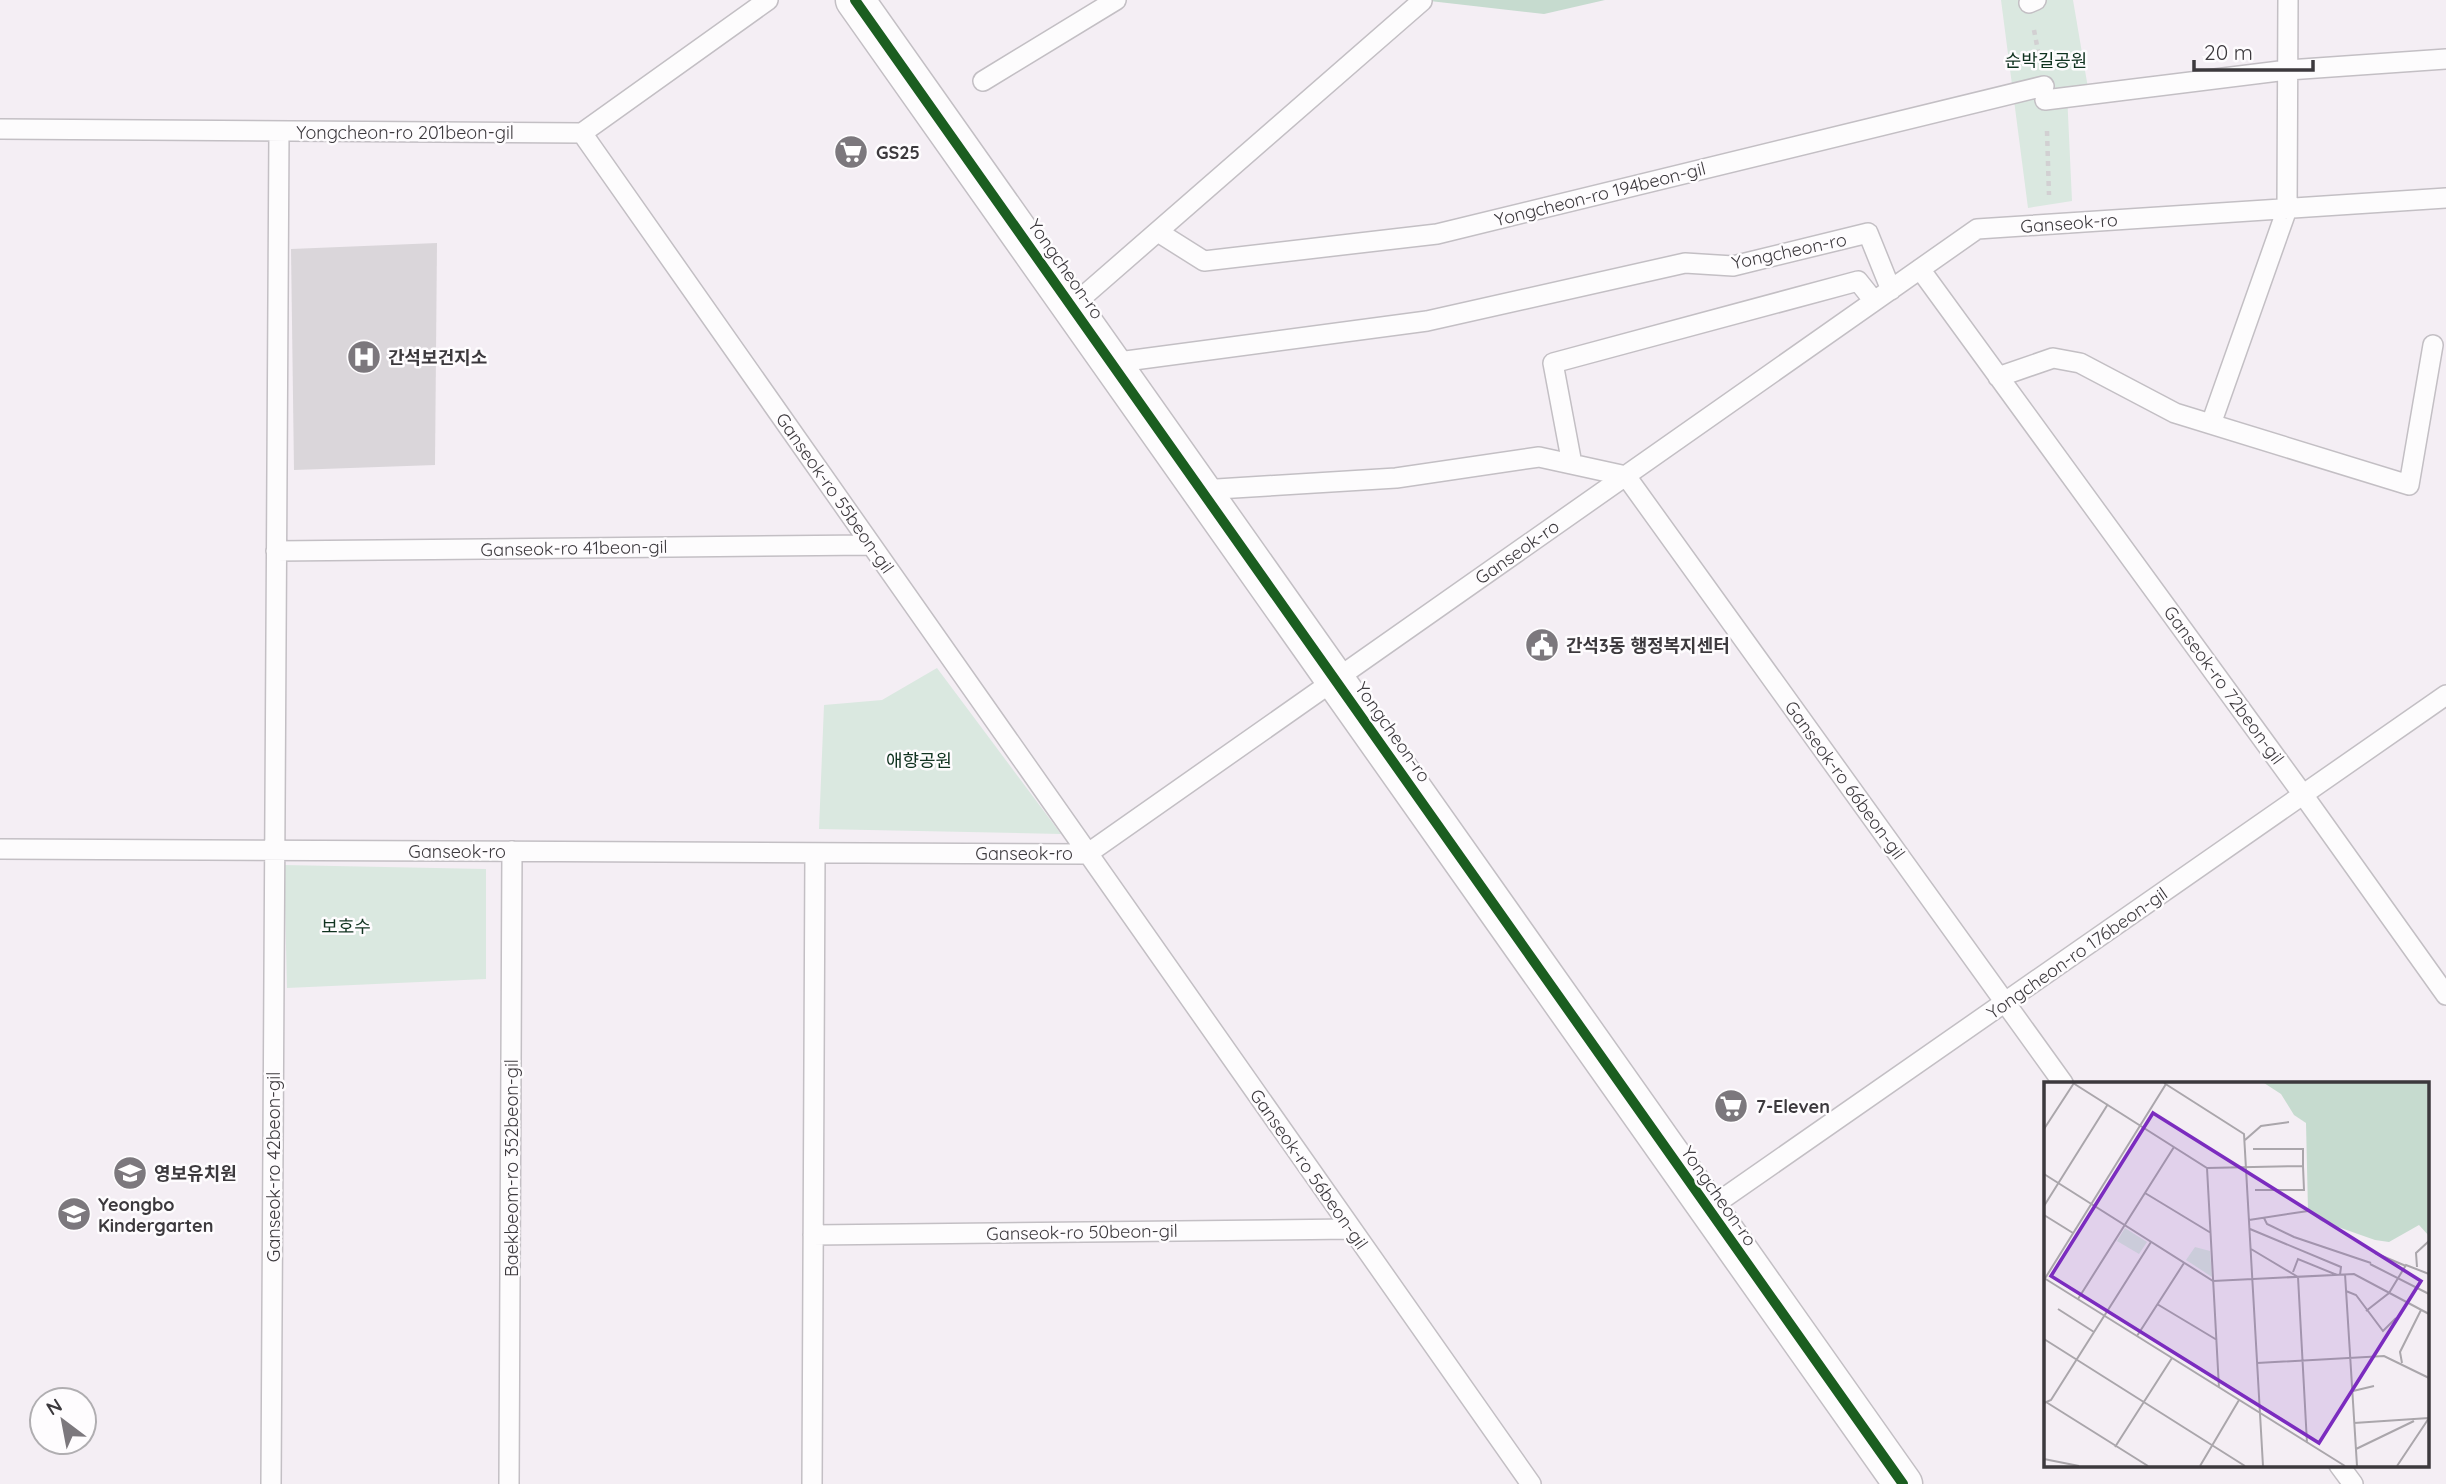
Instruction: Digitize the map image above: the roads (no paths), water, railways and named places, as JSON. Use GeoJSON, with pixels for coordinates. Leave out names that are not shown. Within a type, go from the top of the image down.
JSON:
{"type":"FeatureCollection","features":[{"type":"Feature","properties":{"kind":"street","name":"Yongcheon-ro"},"geometry":{"type":"LineString","coordinates":[[855,0],[1903,1484]]}},
{"type":"Feature","properties":{"kind":"lane"},"geometry":{"type":"LineString","coordinates":[[582,133],[768,0]]}},
{"type":"Feature","properties":{"kind":"lane"},"geometry":{"type":"LineString","coordinates":[[983,82],[1116,0]]}},
{"type":"Feature","properties":{"kind":"lane"},"geometry":{"type":"LineString","coordinates":[[2211,424],[2287,209],[2288,0]]}},
{"type":"Feature","properties":{"kind":"lane"},"geometry":{"type":"LineString","coordinates":[[1071,307],[1422,1]]}},
{"type":"Feature","properties":{"kind":"lane","name":"Yongcheon-ro 194beon-gil"},"geometry":{"type":"LineString","coordinates":[[1158,232],[1204,261],[1437,234],[2045,93],[2288,70],[2446,59]]}},
{"type":"Feature","properties":{"kind":"lane","name":"Yongcheon-ro 201beon-gil"},"geometry":{"type":"LineString","coordinates":[[0,129],[582,133]]}},
{"type":"Feature","properties":{"kind":"lane"},"geometry":{"type":"LineString","coordinates":[[275,850],[279,131]]}},
{"type":"Feature","properties":{"kind":"lane","name":"Ganseok-ro 55beon-gil"},"geometry":{"type":"LineString","coordinates":[[582,133],[1087,854]]}},
{"type":"Feature","properties":{"kind":"lane","name":"Ganseok-ro"},"geometry":{"type":"LineString","coordinates":[[0,849],[1087,854],[1977,229],[2446,198]]}},
{"type":"Feature","properties":{"kind":"lane","name":"Yongcheon-ro"},"geometry":{"type":"LineString","coordinates":[[1111,363],[1427,321],[1685,263],[1733,266],[1868,233],[1891,290]]}},
{"type":"Feature","properties":{"kind":"lane","name":"Ganseok-ro 72beon-gil"},"geometry":{"type":"LineString","coordinates":[[1920,269],[2446,995]]}},
{"type":"Feature","properties":{"kind":"lane"},"geometry":{"type":"LineString","coordinates":[[1572,464],[1553,363],[1858,281],[1874,301]]}},
{"type":"Feature","properties":{"kind":"lane"},"geometry":{"type":"LineString","coordinates":[[1998,377],[2053,358],[2080,363],[2175,413],[2409,485],[2433,345]]}},
{"type":"Feature","properties":{"kind":"lane"},"geometry":{"type":"LineString","coordinates":[[1201,490],[1396,478],[1539,457],[1626,476]]}},
{"type":"Feature","properties":{"kind":"lane","name":"Ganseok-ro 66beon-gil"},"geometry":{"type":"LineString","coordinates":[[1626,476],[2062,1082]]}},
{"type":"Feature","properties":{"kind":"lane","name":"Ganseok-ro 41beon-gil"},"geometry":{"type":"LineString","coordinates":[[276,551],[871,545]]}},
{"type":"Feature","properties":{"kind":"lane","name":"Yongcheon-ro 176beon-gil"},"geometry":{"type":"LineString","coordinates":[[1707,1209],[2446,695]]}},
{"type":"Feature","properties":{"kind":"lane","name":"Ganseok-ro 42beon-gil"},"geometry":{"type":"LineString","coordinates":[[271,1484],[275,850]]}},
{"type":"Feature","properties":{"kind":"lane","name":"Baekbeom-ro 352beon-gil"},"geometry":{"type":"LineString","coordinates":[[509,1484],[512,851]]}},
{"type":"Feature","properties":{"kind":"lane"},"geometry":{"type":"LineString","coordinates":[[812,1484],[815,853]]}},
{"type":"Feature","properties":{"kind":"lane","name":"Ganseok-ro 56beon-gil"},"geometry":{"type":"LineString","coordinates":[[1087,854],[1531,1484]]}},
{"type":"Feature","properties":{"kind":"lane","name":"Ganseok-ro 50beon-gil"},"geometry":{"type":"LineString","coordinates":[[813,1235],[1351,1229]]}},
{"type":"Feature","properties":{"kind":"lane"},"geometry":{"type":"LineString","coordinates":[[2340,1466],[2353,1484]]}},
{"type":"Feature","properties":{"kind":"place","name":"GS25"},"geometry":{"type":"Point","coordinates":[851,152]}},
{"type":"Feature","properties":{"kind":"place","name":"간석보건지소"},"geometry":{"type":"Point","coordinates":[364,357]}},
{"type":"Feature","properties":{"kind":"place","name":"간석3동 행정복지센터"},"geometry":{"type":"Point","coordinates":[1542,645]}},
{"type":"Feature","properties":{"kind":"place","name":"7-Eleven"},"geometry":{"type":"Point","coordinates":[1731,1106]}},
{"type":"Feature","properties":{"kind":"place","name":"영보유치원"},"geometry":{"type":"Point","coordinates":[130,1173]}},
{"type":"Feature","properties":{"kind":"place","name":"Yeongbo Kindergarten"},"geometry":{"type":"Point","coordinates":[74,1214]}},
{"type":"Feature","properties":{"kind":"park label","name":"순박길공원"},"geometry":{"type":"Point","coordinates":[2046,60]}},
{"type":"Feature","properties":{"kind":"park label","name":"애향공원"},"geometry":{"type":"Point","coordinates":[919,760]}},
{"type":"Feature","properties":{"kind":"park label","name":"보호수"},"geometry":{"type":"Point","coordinates":[346,926]}}]}
